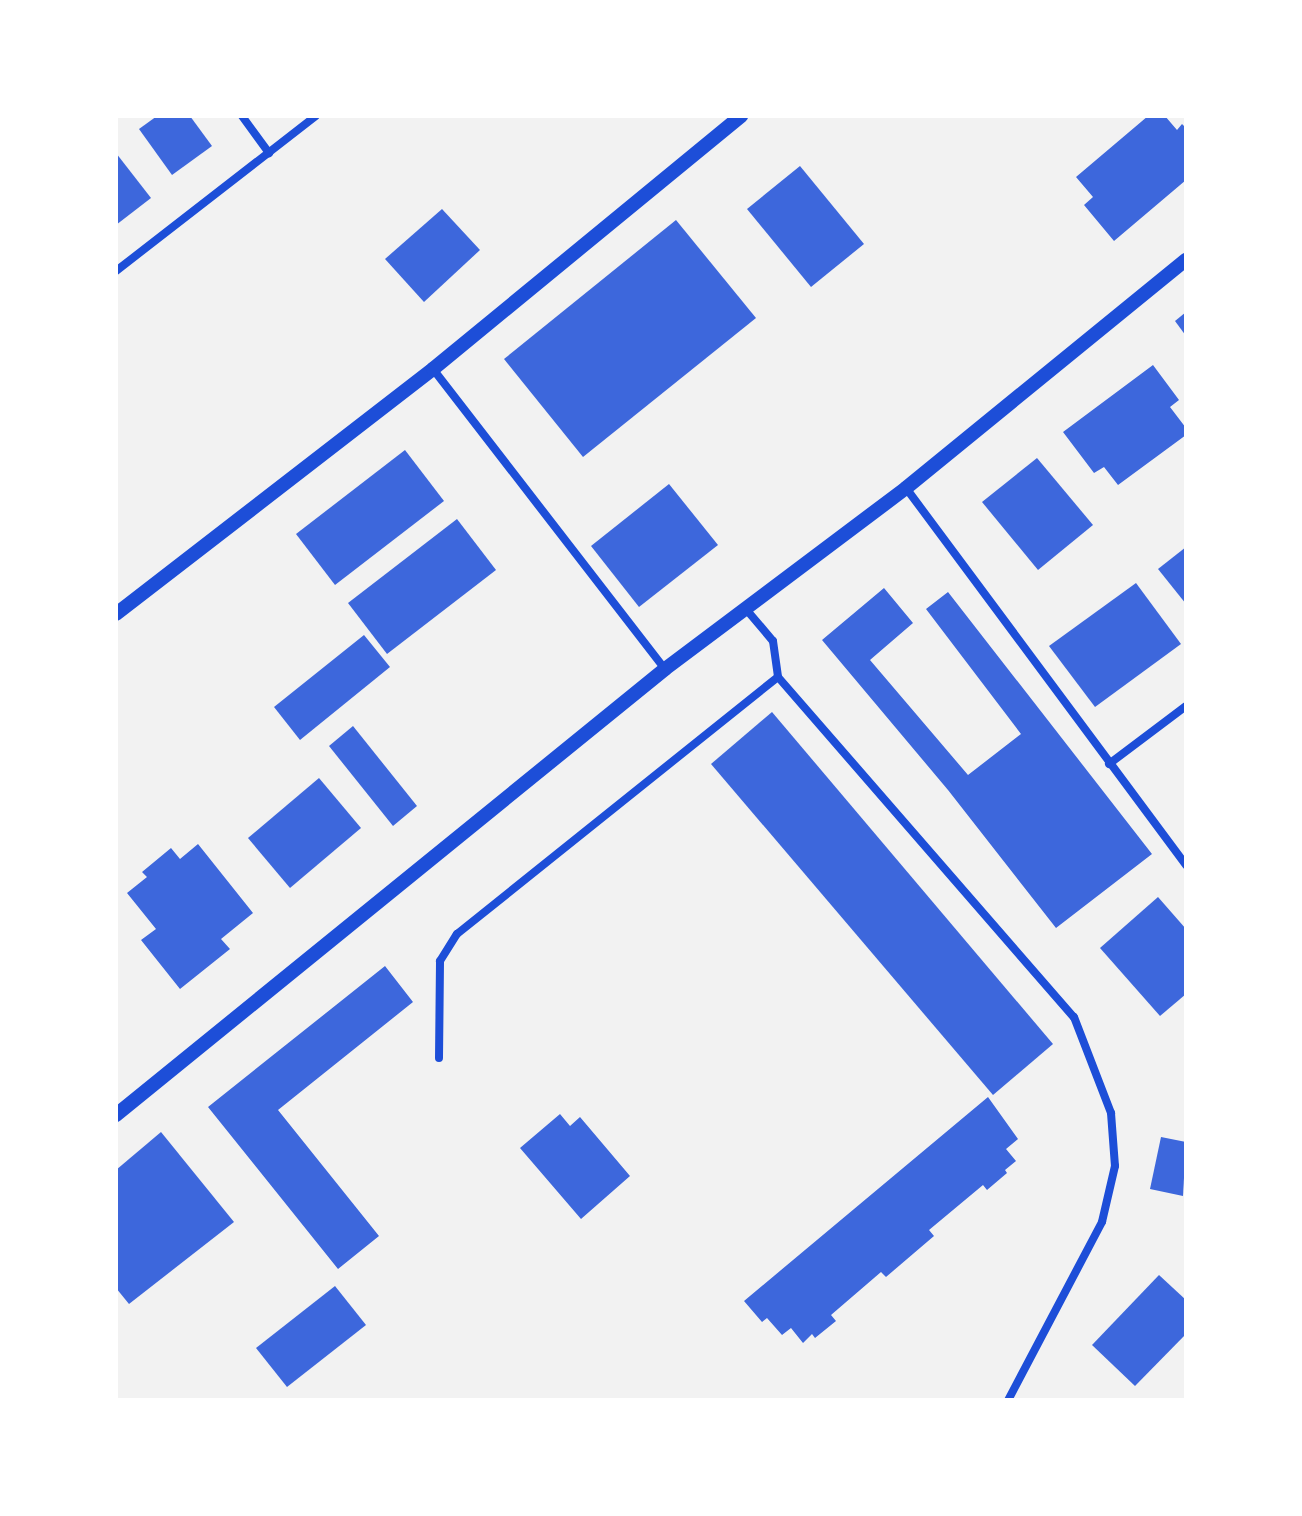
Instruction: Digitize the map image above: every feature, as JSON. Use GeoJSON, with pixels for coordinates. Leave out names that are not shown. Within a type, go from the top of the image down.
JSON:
{"type":"FeatureCollection","features":[{"type":"Feature","properties":{"kind":"street"},"geometry":{"type":"LineString","coordinates":[[242,116],[269,153]]}},
{"type":"Feature","properties":{"kind":"street"},"geometry":{"type":"LineString","coordinates":[[116,271],[316,116]]}},
{"type":"Feature","properties":{"kind":"street"},"geometry":{"type":"LineString","coordinates":[[116,614],[433,369],[741,116]]}},
{"type":"Feature","properties":{"kind":"street"},"geometry":{"type":"LineString","coordinates":[[116,1115],[665,669],[906,488],[1186,260]]}},
{"type":"Feature","properties":{"kind":"street"},"geometry":{"type":"LineString","coordinates":[[433,369],[665,669]]}},
{"type":"Feature","properties":{"kind":"street"},"geometry":{"type":"LineString","coordinates":[[906,488],[1186,865]]}},
{"type":"Feature","properties":{"kind":"street"},"geometry":{"type":"LineString","coordinates":[[744,607],[773,641],[778,677],[1074,1017],[1111,1113],[1115,1166],[1102,1222],[1008,1400]]}},
{"type":"Feature","properties":{"kind":"street"},"geometry":{"type":"LineString","coordinates":[[439,1058],[440,961],[457,934],[778,677]]}},
{"type":"Feature","properties":{"kind":"street"},"geometry":{"type":"LineString","coordinates":[[1109,764],[1186,706]]}},
{"type":"Feature","properties":{"kind":"building"},"geometry":{"type":"Polygon","coordinates":[[[157,116],[190,116],[212,146],[172,175],[139,129],[157,116]]]}},
{"type":"Feature","properties":{"kind":"building"},"geometry":{"type":"Polygon","coordinates":[[[1148,116],[1165,116],[1177,130],[1182,124],[1186,128],[1186,180],[1114,241],[1084,205],[1093,197],[1076,177],[1148,116]]]}},
{"type":"Feature","properties":{"kind":"building"},"geometry":{"type":"Polygon","coordinates":[[[116,153],[151,198],[116,225],[116,153]]]}},
{"type":"Feature","properties":{"kind":"building"},"geometry":{"type":"Polygon","coordinates":[[[800,166],[864,244],[811,287],[747,209],[800,166]]]}},
{"type":"Feature","properties":{"kind":"building"},"geometry":{"type":"Polygon","coordinates":[[[442,209],[480,250],[424,302],[385,259],[442,209]]]}},
{"type":"Feature","properties":{"kind":"building"},"geometry":{"type":"Polygon","coordinates":[[[676,220],[756,318],[583,457],[504,359],[676,220]]]}},
{"type":"Feature","properties":{"kind":"building"},"geometry":{"type":"Polygon","coordinates":[[[1186,312],[1186,336],[1175,321],[1186,312]]]}},
{"type":"Feature","properties":{"kind":"building"},"geometry":{"type":"Polygon","coordinates":[[[1153,365],[1179,400],[1170,407],[1186,428],[1186,435],[1118,485],[1104,467],[1094,473],[1063,432],[1153,365]]]}},
{"type":"Feature","properties":{"kind":"building"},"geometry":{"type":"Polygon","coordinates":[[[405,450],[444,501],[335,585],[296,534],[405,450]]]}},
{"type":"Feature","properties":{"kind":"building"},"geometry":{"type":"Polygon","coordinates":[[[1037,458],[1093,525],[1038,570],[982,502],[1037,458]]]}},
{"type":"Feature","properties":{"kind":"building"},"geometry":{"type":"Polygon","coordinates":[[[669,484],[718,545],[639,607],[591,546],[669,484]]]}},
{"type":"Feature","properties":{"kind":"building"},"geometry":{"type":"Polygon","coordinates":[[[457,519],[496,570],[387,654],[348,603],[457,519]]]}},
{"type":"Feature","properties":{"kind":"building"},"geometry":{"type":"Polygon","coordinates":[[[1186,547],[1186,604],[1158,569],[1186,547]]]}},
{"type":"Feature","properties":{"kind":"building"},"geometry":{"type":"Polygon","coordinates":[[[1136,583],[1181,644],[1095,707],[1049,646],[1136,583]]]}},
{"type":"Feature","properties":{"kind":"building"},"geometry":{"type":"Polygon","coordinates":[[[884,588],[913,623],[870,660],[968,775],[1021,734],[926,609],[948,592],[1152,854],[1056,928],[948,790],[822,640],[884,588]]]}},
{"type":"Feature","properties":{"kind":"building"},"geometry":{"type":"Polygon","coordinates":[[[364,635],[390,667],[300,740],[274,707],[364,635]]]}},
{"type":"Feature","properties":{"kind":"building"},"geometry":{"type":"Polygon","coordinates":[[[772,712],[1053,1044],[993,1095],[711,764],[772,712]]]}},
{"type":"Feature","properties":{"kind":"building"},"geometry":{"type":"Polygon","coordinates":[[[353,726],[417,806],[393,826],[329,746],[353,726]]]}},
{"type":"Feature","properties":{"kind":"building"},"geometry":{"type":"Polygon","coordinates":[[[319,778],[361,828],[290,888],[248,838],[319,778]]]}},
{"type":"Feature","properties":{"kind":"building"},"geometry":{"type":"Polygon","coordinates":[[[198,844],[253,913],[221,939],[230,949],[180,989],[141,940],[156,929],[127,893],[147,877],[142,872],[171,848],[180,859],[198,844]]]}},
{"type":"Feature","properties":{"kind":"building"},"geometry":{"type":"Polygon","coordinates":[[[1158,897],[1186,929],[1186,994],[1160,1016],[1100,948],[1158,897]]]}},
{"type":"Feature","properties":{"kind":"building"},"geometry":{"type":"Polygon","coordinates":[[[385,966],[413,1002],[278,1110],[379,1236],[338,1269],[208,1107],[385,966]]]}},
{"type":"Feature","properties":{"kind":"building"},"geometry":{"type":"Polygon","coordinates":[[[988,1097],[1018,1139],[1006,1149],[1016,1161],[1005,1170],[1007,1173],[987,1190],[983,1185],[929,1230],[934,1236],[886,1277],[881,1272],[831,1315],[836,1321],[815,1338],[812,1334],[803,1343],[791,1328],[782,1335],[767,1318],[762,1322],[744,1301],[988,1097]]]}},
{"type":"Feature","properties":{"kind":"building"},"geometry":{"type":"Polygon","coordinates":[[[560,1114],[570,1126],[580,1117],[630,1176],[581,1219],[520,1148],[560,1114]]]}},
{"type":"Feature","properties":{"kind":"building"},"geometry":{"type":"Polygon","coordinates":[[[161,1132],[234,1222],[129,1304],[116,1288],[116,1170],[161,1132]]]}},
{"type":"Feature","properties":{"kind":"building"},"geometry":{"type":"Polygon","coordinates":[[[1161,1137],[1186,1142],[1183,1196],[1150,1189],[1161,1137]]]}},
{"type":"Feature","properties":{"kind":"building"},"geometry":{"type":"Polygon","coordinates":[[[1159,1275],[1186,1300],[1186,1334],[1135,1386],[1092,1345],[1159,1275]]]}},
{"type":"Feature","properties":{"kind":"building"},"geometry":{"type":"Polygon","coordinates":[[[335,1286],[366,1325],[287,1387],[256,1348],[335,1286]]]}}]}
